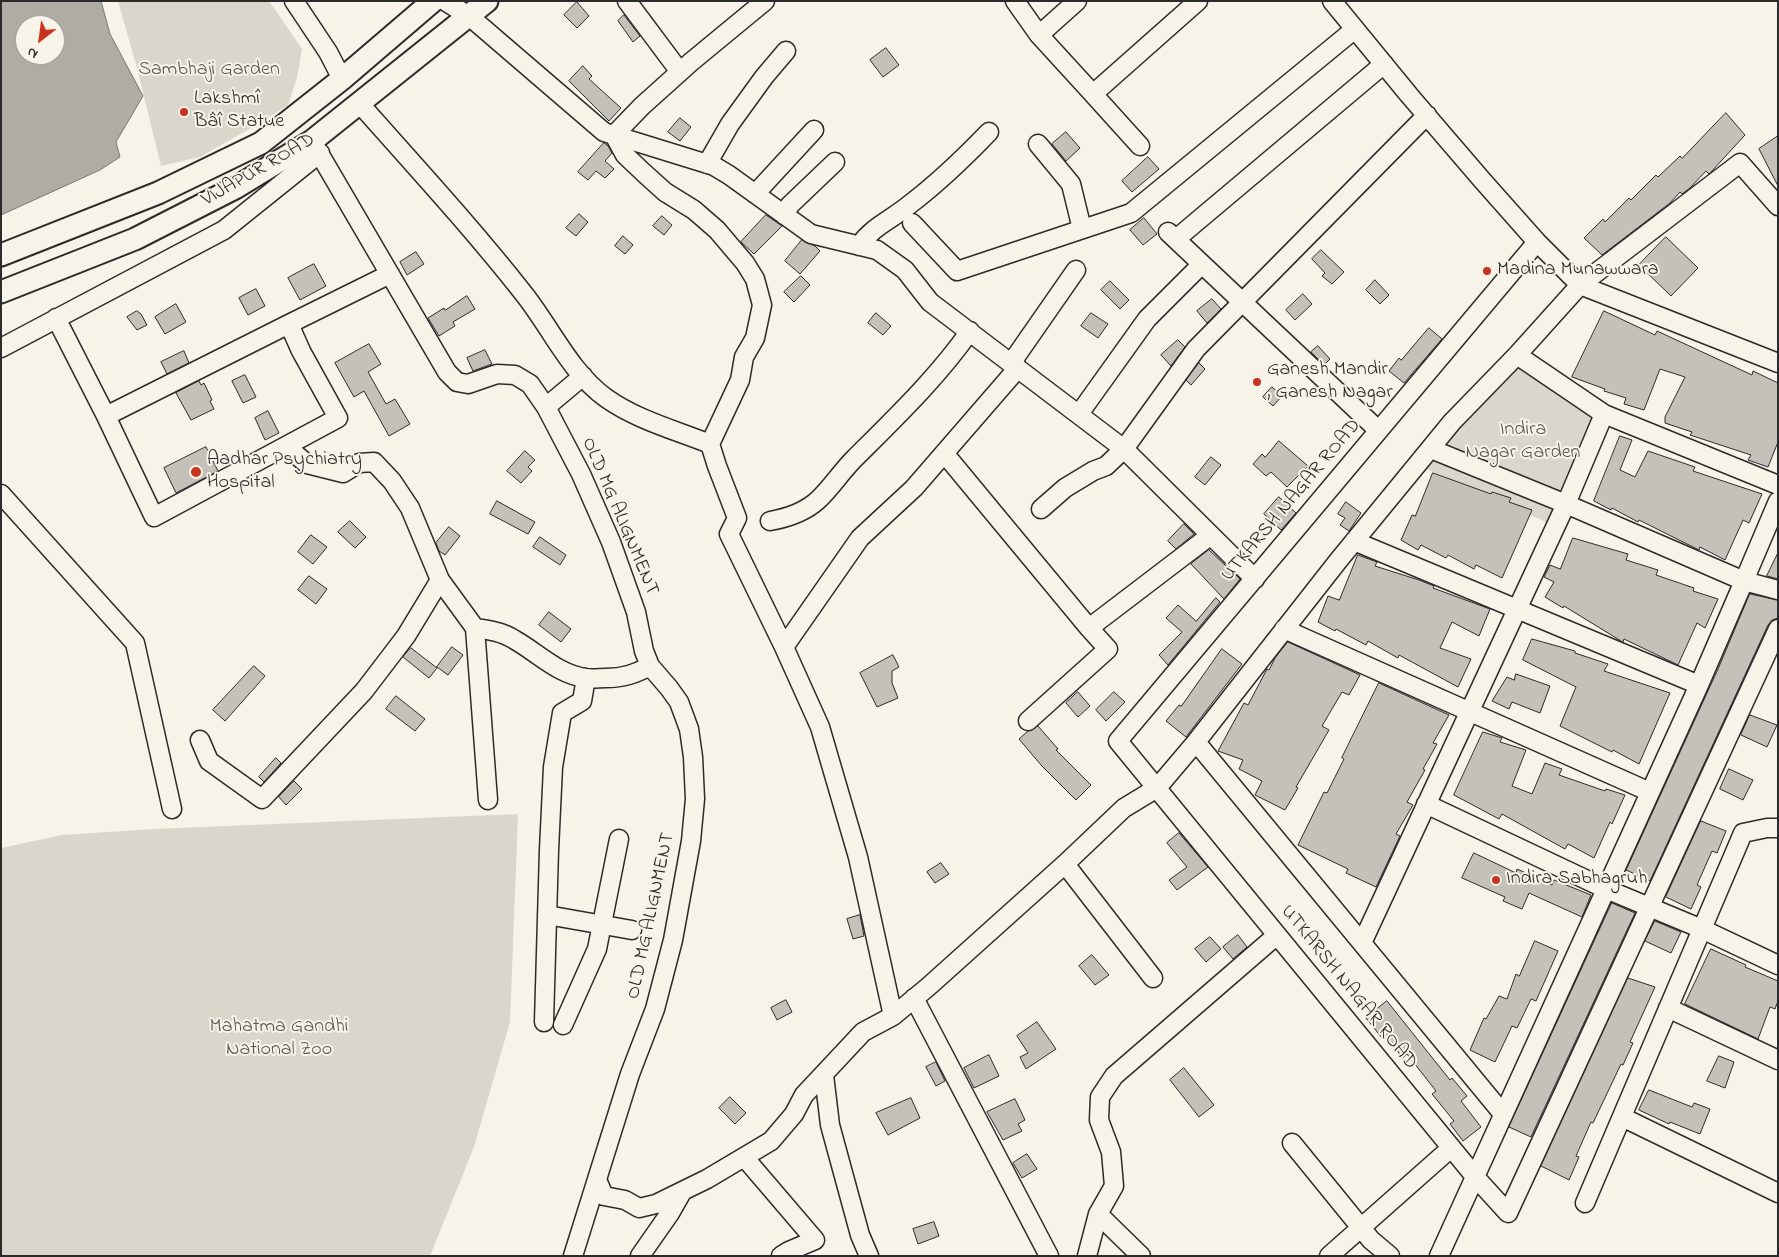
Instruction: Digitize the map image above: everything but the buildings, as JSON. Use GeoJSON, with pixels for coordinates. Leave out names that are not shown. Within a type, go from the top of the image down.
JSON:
{"type":"FeatureCollection","features":[{"type":"Feature","properties":{"kind":"main road","name":"VIJAPUR ROAD"},"geometry":{"type":"LineString","coordinates":[[1,255],[158,193],[261,143],[342,79],[433,1]]}},
{"type":"Feature","properties":{"kind":"main road","name":"VIJAPUR ROAD"},"geometry":{"type":"LineString","coordinates":[[1,292],[134,239],[316,147],[360,104],[487,1]]}},
{"type":"Feature","properties":{"kind":"street"},"geometry":{"type":"LineString","coordinates":[[294,1],[328,52],[342,79]]}},
{"type":"Feature","properties":{"kind":"street"},"geometry":{"type":"LineString","coordinates":[[445,1],[469,16],[604,132],[708,164],[729,175],[811,234],[877,250],[905,270],[930,302],[1124,449],[1255,579]]}},
{"type":"Feature","properties":{"kind":"street"},"geometry":{"type":"LineString","coordinates":[[627,1],[680,72]]}},
{"type":"Feature","properties":{"kind":"street"},"geometry":{"type":"LineString","coordinates":[[614,135],[642,106],[680,72],[766,1]]}},
{"type":"Feature","properties":{"kind":"street"},"geometry":{"type":"LineString","coordinates":[[1015,1],[1039,35],[1140,146]]}},
{"type":"Feature","properties":{"kind":"street"},"geometry":{"type":"LineString","coordinates":[[1039,35],[1077,1]]}},
{"type":"Feature","properties":{"kind":"street"},"geometry":{"type":"LineString","coordinates":[[1092,94],[1198,1]]}},
{"type":"Feature","properties":{"kind":"street"},"geometry":{"type":"LineString","coordinates":[[1332,1],[1427,115],[1537,242],[1580,285],[1778,364]]}},
{"type":"Feature","properties":{"kind":"street"},"geometry":{"type":"LineString","coordinates":[[912,224],[957,271],[1131,213],[1355,29]]}},
{"type":"Feature","properties":{"kind":"street"},"geometry":{"type":"LineString","coordinates":[[708,164],[730,124],[786,51]]}},
{"type":"Feature","properties":{"kind":"street"},"geometry":{"type":"LineString","coordinates":[[1378,430],[1172,236],[1384,64]]}},
{"type":"Feature","properties":{"kind":"street"},"geometry":{"type":"LineString","coordinates":[[360,104],[498,261],[526,296],[583,376],[604,396],[626,411],[710,444]]}},
{"type":"Feature","properties":{"kind":"street"},"geometry":{"type":"LineString","coordinates":[[1040,509],[1065,488],[1093,471],[1106,466],[1124,449],[1196,349],[1427,115]]}},
{"type":"Feature","properties":{"kind":"street"},"geometry":{"type":"LineString","coordinates":[[755,194],[814,130]]}},
{"type":"Feature","properties":{"kind":"street"},"geometry":{"type":"LineString","coordinates":[[859,246],[867,234],[908,206],[966,156],[990,132]]}},
{"type":"Feature","properties":{"kind":"street"},"geometry":{"type":"LineString","coordinates":[[614,135],[625,154],[644,173],[665,192],[694,210],[717,230],[745,263],[755,279],[762,305],[755,338],[744,357],[740,380],[710,444],[737,518],[729,534],[784,647],[820,727],[858,857],[893,1016]]}},
{"type":"Feature","properties":{"kind":"street"},"geometry":{"type":"LineString","coordinates":[[1038,144],[1071,184],[1082,229]]}},
{"type":"Feature","properties":{"kind":"street"},"geometry":{"type":"LineString","coordinates":[[1,348],[224,230],[316,147],[390,274],[106,416]]}},
{"type":"Feature","properties":{"kind":"street"},"geometry":{"type":"LineString","coordinates":[[784,215],[790,205],[836,162]]}},
{"type":"Feature","properties":{"kind":"street"},"geometry":{"type":"LineString","coordinates":[[598,1182],[604,1196],[625,1200],[639,1208],[656,1204],[707,1179],[771,1141],[794,1114],[804,1094],[863,1032],[893,1016],[1065,864],[1124,808],[1157,788],[1196,742],[1284,628],[1452,422],[1517,355],[1580,285],[1740,163],[1778,206]]}},
{"type":"Feature","properties":{"kind":"street","name":"UTKARSH NAGAR ROAD"},"geometry":{"type":"LineString","coordinates":[[1537,242],[1118,741],[1451,1148],[1508,1213],[1649,908]]}},
{"type":"Feature","properties":{"kind":"street"},"geometry":{"type":"LineString","coordinates":[[1079,414],[1147,319],[1202,264]]}},
{"type":"Feature","properties":{"kind":"street"},"geometry":{"type":"LineString","coordinates":[[784,647],[860,538],[914,488],[1015,365],[1076,270]]}},
{"type":"Feature","properties":{"kind":"street","name":"OLD MG ALIGNMENT"},"geometry":{"type":"LineString","coordinates":[[390,274],[447,372],[457,382],[468,384],[497,374],[515,375],[530,384],[546,407],[581,474],[611,542],[636,612],[644,651],[650,666],[670,688],[679,702],[686,716],[689,729],[696,800],[691,841],[673,940],[663,982],[630,1074],[598,1182],[573,1256]]}},
{"type":"Feature","properties":{"kind":"street"},"geometry":{"type":"LineString","coordinates":[[56,318],[106,416],[154,517],[338,418],[301,351],[289,324]]}},
{"type":"Feature","properties":{"kind":"street"},"geometry":{"type":"LineString","coordinates":[[770,521],[790,517],[818,500],[844,469],[903,409],[955,352],[970,331]]}},
{"type":"Feature","properties":{"kind":"street"},"geometry":{"type":"LineString","coordinates":[[1517,355],[1604,414],[1778,485]]}},
{"type":"Feature","properties":{"kind":"street"},"geometry":{"type":"LineString","coordinates":[[546,407],[583,376]]}},
{"type":"Feature","properties":{"kind":"street"},"geometry":{"type":"LineString","coordinates":[[1362,943],[1566,504],[1604,414]]}},
{"type":"Feature","properties":{"kind":"street"},"geometry":{"type":"LineString","coordinates":[[286,446],[307,464],[343,473],[359,464],[374,462],[392,481],[410,508],[440,580],[475,628],[488,800]]}},
{"type":"Feature","properties":{"kind":"street"},"geometry":{"type":"LineString","coordinates":[[1430,449],[1566,504],[1744,581],[1778,590]]}},
{"type":"Feature","properties":{"kind":"street"},"geometry":{"type":"LineString","coordinates":[[944,453],[1108,649],[1028,721]]}},
{"type":"Feature","properties":{"kind":"street"},"geometry":{"type":"LineString","coordinates":[[1,494],[135,643],[172,809]]}},
{"type":"Feature","properties":{"kind":"street"},"geometry":{"type":"LineString","coordinates":[[1439,1256],[1699,685],[1778,501]]}},
{"type":"Feature","properties":{"kind":"street"},"geometry":{"type":"LineString","coordinates":[[1090,628],[1211,534]]}},
{"type":"Feature","properties":{"kind":"street"},"geometry":{"type":"LineString","coordinates":[[1354,542],[1699,685]]}},
{"type":"Feature","properties":{"kind":"street"},"geometry":{"type":"LineString","coordinates":[[200,740],[209,761],[262,799],[364,691],[406,636],[440,580]]}},
{"type":"Feature","properties":{"kind":"street"},"geometry":{"type":"LineString","coordinates":[[475,628],[495,631],[514,639],[572,675],[586,678],[618,678],[635,674],[650,666]]}},
{"type":"Feature","properties":{"kind":"street"},"geometry":{"type":"LineString","coordinates":[[1284,628],[1650,792]]}},
{"type":"Feature","properties":{"kind":"street"},"geometry":{"type":"LineString","coordinates":[[1649,908],[1778,629]]}},
{"type":"Feature","properties":{"kind":"street"},"geometry":{"type":"LineString","coordinates":[[544,1022],[553,767],[562,713],[582,701],[586,678]]}},
{"type":"Feature","properties":{"kind":"street"},"geometry":{"type":"LineString","coordinates":[[1196,742],[1503,1114]]}},
{"type":"Feature","properties":{"kind":"street"},"geometry":{"type":"LineString","coordinates":[[1426,804],[1649,908],[1702,929],[1778,966]]}},
{"type":"Feature","properties":{"kind":"street"},"geometry":{"type":"LineString","coordinates":[[1585,1202],[1743,833],[1767,828],[1778,828]]}},
{"type":"Feature","properties":{"kind":"street"},"geometry":{"type":"LineString","coordinates":[[563,1024],[597,949],[619,839]]}},
{"type":"Feature","properties":{"kind":"street"},"geometry":{"type":"LineString","coordinates":[[1065,864],[1153,978]]}},
{"type":"Feature","properties":{"kind":"street"},"geometry":{"type":"LineString","coordinates":[[547,915],[632,930]]}},
{"type":"Feature","properties":{"kind":"street"},"geometry":{"type":"LineString","coordinates":[[1087,1256],[1098,1214],[1114,1186],[1111,1152],[1099,1120],[1100,1097],[1114,1076],[1277,935]]}},
{"type":"Feature","properties":{"kind":"street"},"geometry":{"type":"LineString","coordinates":[[914,998],[1049,1256]]}},
{"type":"Feature","properties":{"kind":"street"},"geometry":{"type":"LineString","coordinates":[[1668,1008],[1778,1060]]}},
{"type":"Feature","properties":{"kind":"street"},"geometry":{"type":"LineString","coordinates":[[824,1075],[830,1125],[860,1235],[869,1256]]}},
{"type":"Feature","properties":{"kind":"street"},"geometry":{"type":"LineString","coordinates":[[1622,1117],[1778,1193]]}},
{"type":"Feature","properties":{"kind":"street"},"geometry":{"type":"LineString","coordinates":[[1292,1143],[1371,1240],[1390,1256]]}},
{"type":"Feature","properties":{"kind":"street"},"geometry":{"type":"LineString","coordinates":[[1329,1256],[1451,1148]]}},
{"type":"Feature","properties":{"kind":"street"},"geometry":{"type":"LineString","coordinates":[[744,1157],[815,1240],[781,1256]]}},
{"type":"Feature","properties":{"kind":"street"},"geometry":{"type":"LineString","coordinates":[[640,1256],[682,1192]]}},
{"type":"Feature","properties":{"kind":"street"},"geometry":{"type":"LineString","coordinates":[[1098,1214],[1141,1256]]}},
{"type":"Feature","properties":{"kind":"green space","name":"Sambhaji Garden"},"geometry":{"type":"Polygon","coordinates":[[[118,1],[269,1],[302,49],[297,78],[288,105],[200,157],[161,166],[118,1]]]}},
{"type":"Feature","properties":{"kind":"green space","name":"Indira Nagar Garden"},"geometry":{"type":"Polygon","coordinates":[[[1517,355],[1604,414],[1555,526],[1417,465],[1517,355]]]}},
{"type":"Feature","properties":{"kind":"green space","name":"Mahatma Gandhi National Zoo"},"geometry":{"type":"Polygon","coordinates":[[[518,814],[510,1022],[474,1147],[430,1256],[1,1256],[1,848],[62,835],[154,829],[518,814]]]}},
{"type":"Feature","properties":{"kind":"shaded area"},"geometry":{"type":"Polygon","coordinates":[[[1,1],[101,1],[110,34],[143,96],[116,142],[120,157],[100,170],[1,215],[1,1]]]}},
{"type":"Feature","properties":{"kind":"place","name":"Lakshmî Bâî Statue"},"geometry":{"type":"Point","coordinates":[184,112]}},
{"type":"Feature","properties":{"kind":"place","name":"Madina Munawwara"},"geometry":{"type":"Point","coordinates":[1487,271]}},
{"type":"Feature","properties":{"kind":"place","name":"Ganesh Mandir , Ganesh Nagar"},"geometry":{"type":"Point","coordinates":[1257,382]}},
{"type":"Feature","properties":{"kind":"place","name":"Aadhar Psychiatry Hospital"},"geometry":{"type":"Point","coordinates":[196,472]}},
{"type":"Feature","properties":{"kind":"place","name":"Indira Sabhagruh"},"geometry":{"type":"Point","coordinates":[1496,880]}}]}
